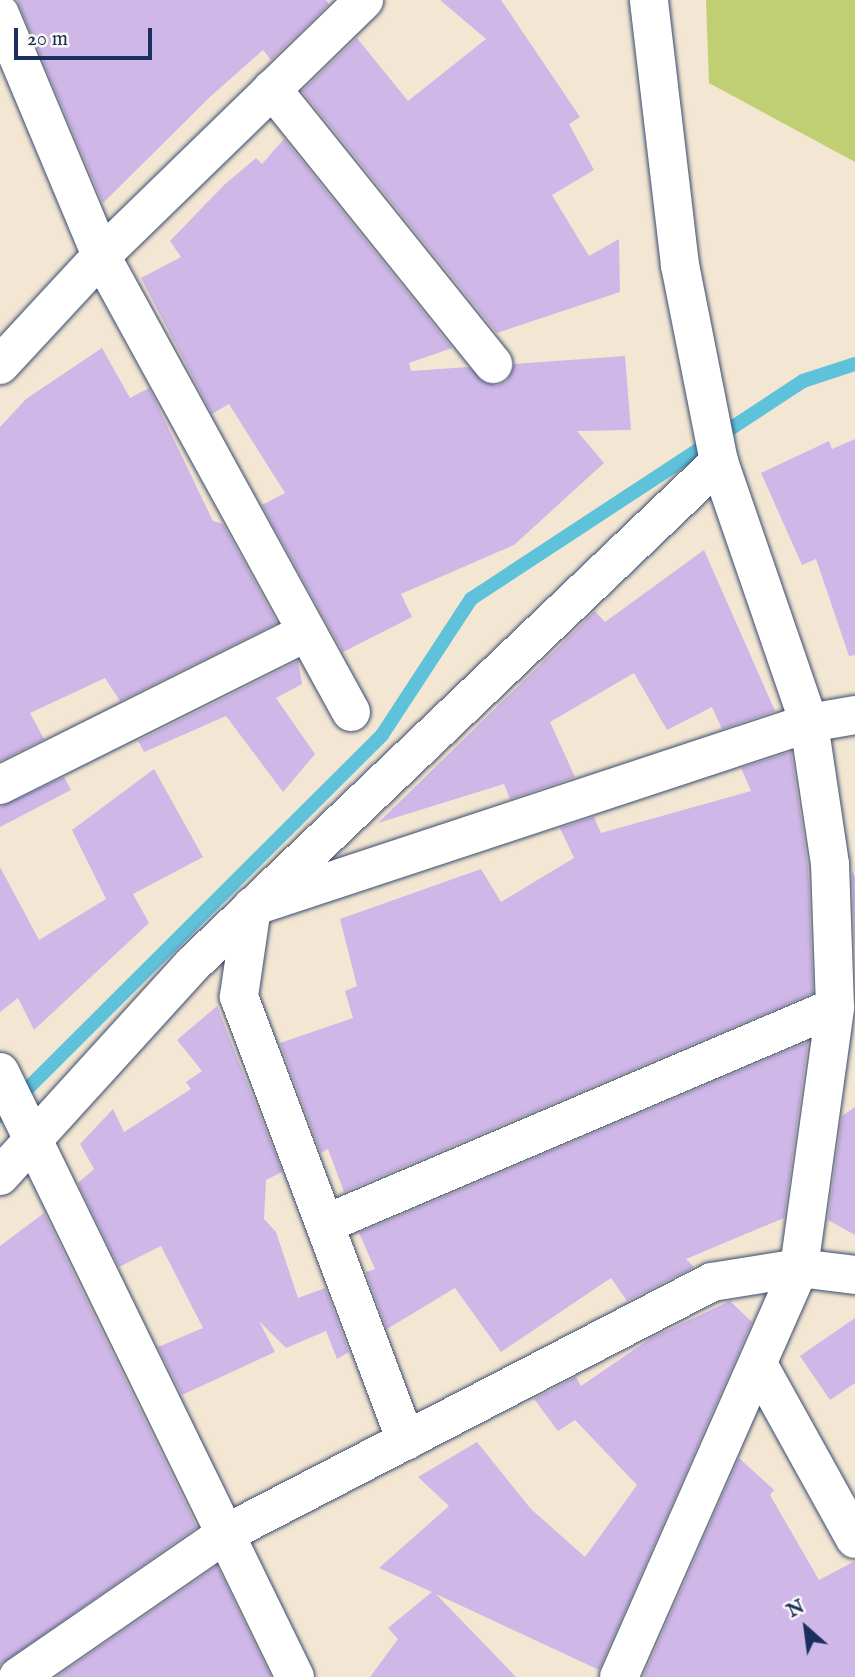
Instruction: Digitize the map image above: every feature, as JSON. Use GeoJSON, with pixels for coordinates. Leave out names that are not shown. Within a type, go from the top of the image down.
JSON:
{"type":"FeatureCollection","features":[{"type":"Feature","properties":{"kind":"street"},"geometry":{"type":"LineString","coordinates":[[0,365],[101,256],[364,0]]}},
{"type":"Feature","properties":{"kind":"street"},"geometry":{"type":"LineString","coordinates":[[619,1677],[799,1268],[835,1007],[830,864],[809,723],[719,462],[680,265],[649,0]]}},
{"type":"Feature","properties":{"kind":"street"},"geometry":{"type":"LineString","coordinates":[[0,14],[101,256],[351,712]]}},
{"type":"Feature","properties":{"kind":"street"},"geometry":{"type":"LineString","coordinates":[[272,89],[493,364]]}},
{"type":"Feature","properties":{"kind":"street"},"geometry":{"type":"LineString","coordinates":[[0,1176],[34,1143],[252,906],[719,462]]}},
{"type":"Feature","properties":{"kind":"street"},"geometry":{"type":"LineString","coordinates":[[0,785],[307,632]]}},
{"type":"Feature","properties":{"kind":"street"},"geometry":{"type":"LineString","coordinates":[[252,906],[809,723],[855,715]]}},
{"type":"Feature","properties":{"kind":"street"},"geometry":{"type":"LineString","coordinates":[[252,906],[239,996],[406,1441]]}},
{"type":"Feature","properties":{"kind":"street"},"geometry":{"type":"LineString","coordinates":[[325,1224],[835,1007]]}},
{"type":"Feature","properties":{"kind":"street"},"geometry":{"type":"LineString","coordinates":[[0,1072],[295,1677]]}},
{"type":"Feature","properties":{"kind":"street"},"geometry":{"type":"LineString","coordinates":[[19,1677],[226,1534],[712,1282],[799,1268],[855,1275]]}},
{"type":"Feature","properties":{"kind":"street"},"geometry":{"type":"LineString","coordinates":[[758,1364],[855,1539]]}},
{"type":"Feature","properties":{"kind":"green space"},"geometry":{"type":"Polygon","coordinates":[[[706,0],[855,0],[855,162],[709,83],[706,0]]]}},
{"type":"Feature","properties":{"kind":"building"},"geometry":{"type":"Polygon","coordinates":[[[17,0],[326,0],[329,4],[271,60],[263,50],[211,96],[103,203],[17,0]]]}},
{"type":"Feature","properties":{"kind":"building"},"geometry":{"type":"Polygon","coordinates":[[[440,0],[501,0],[580,117],[569,124],[594,170],[552,195],[589,256],[619,239],[620,292],[497,333],[302,91],[357,38],[408,101],[486,39],[440,0]]]}},
{"type":"Feature","properties":{"kind":"building"},"geometry":{"type":"Polygon","coordinates":[[[284,139],[452,348],[409,363],[411,371],[468,367],[496,386],[507,381],[514,364],[625,356],[631,430],[577,431],[604,463],[514,545],[401,594],[412,617],[343,652],[262,505],[285,493],[229,404],[212,414],[141,278],[181,257],[170,241],[224,185],[256,158],[262,164],[284,139]]]}},
{"type":"Feature","properties":{"kind":"building"},"geometry":{"type":"Polygon","coordinates":[[[102,348],[130,398],[149,388],[213,521],[223,524],[277,623],[120,701],[105,678],[30,713],[44,739],[0,761],[0,427],[26,399],[102,348]]]}},
{"type":"Feature","properties":{"kind":"building"},"geometry":{"type":"Polygon","coordinates":[[[855,439],[855,655],[849,656],[816,559],[802,565],[761,473],[829,441],[832,449],[855,439]]]}},
{"type":"Feature","properties":{"kind":"building"},"geometry":{"type":"Polygon","coordinates":[[[704,550],[775,711],[722,729],[712,707],[667,730],[634,673],[550,722],[575,777],[510,799],[504,784],[378,823],[595,611],[605,622],[704,550]]]}},
{"type":"Feature","properties":{"kind":"building"},"geometry":{"type":"Polygon","coordinates":[[[298,661],[302,684],[276,698],[315,754],[283,792],[226,716],[144,752],[138,741],[298,661]]]}},
{"type":"Feature","properties":{"kind":"building"},"geometry":{"type":"Polygon","coordinates":[[[791,752],[808,866],[813,993],[344,1192],[328,1149],[321,1153],[280,1043],[353,1018],[345,991],[357,986],[340,919],[481,869],[501,902],[574,858],[560,828],[594,817],[601,833],[751,791],[741,768],[791,752]]]}},
{"type":"Feature","properties":{"kind":"building"},"geometry":{"type":"Polygon","coordinates":[[[154,769],[203,857],[133,894],[149,923],[34,1030],[18,998],[0,1012],[0,867],[39,940],[106,899],[72,830],[154,769]]]}},
{"type":"Feature","properties":{"kind":"building"},"geometry":{"type":"Polygon","coordinates":[[[64,777],[71,790],[0,827],[0,807],[64,777]]]}},
{"type":"Feature","properties":{"kind":"building"},"geometry":{"type":"Polygon","coordinates":[[[852,871],[855,877],[855,953],[852,871]]]}},
{"type":"Feature","properties":{"kind":"building"},"geometry":{"type":"Polygon","coordinates":[[[217,1006],[282,1172],[266,1180],[264,1219],[276,1232],[298,1298],[325,1288],[349,1352],[337,1359],[326,1331],[286,1348],[259,1321],[275,1352],[182,1395],[158,1347],[203,1328],[161,1246],[119,1267],[78,1183],[94,1169],[80,1144],[113,1109],[124,1132],[191,1089],[186,1082],[202,1071],[177,1040],[217,1006]]]}},
{"type":"Feature","properties":{"kind":"building"},"geometry":{"type":"Polygon","coordinates":[[[808,1042],[784,1218],[686,1259],[694,1267],[627,1301],[611,1278],[501,1352],[455,1288],[387,1329],[366,1272],[375,1269],[359,1233],[808,1042]]]}},
{"type":"Feature","properties":{"kind":"building"},"geometry":{"type":"Polygon","coordinates":[[[855,1107],[855,1235],[828,1220],[842,1116],[855,1107]]]}},
{"type":"Feature","properties":{"kind":"building"},"geometry":{"type":"Polygon","coordinates":[[[44,1213],[197,1527],[0,1665],[0,1246],[44,1213]]]}},
{"type":"Feature","properties":{"kind":"building"},"geometry":{"type":"Polygon","coordinates":[[[730,1301],[752,1322],[599,1670],[436,1594],[516,1677],[370,1677],[398,1639],[388,1628],[432,1592],[379,1568],[449,1506],[418,1477],[477,1442],[531,1509],[585,1557],[637,1485],[575,1420],[558,1431],[534,1399],[576,1377],[581,1386],[651,1338],[730,1301]]]}},
{"type":"Feature","properties":{"kind":"building"},"geometry":{"type":"Polygon","coordinates":[[[855,1318],[855,1383],[830,1400],[800,1356],[855,1318]]]}},
{"type":"Feature","properties":{"kind":"building"},"geometry":{"type":"Polygon","coordinates":[[[739,1458],[774,1490],[770,1495],[819,1580],[855,1561],[855,1677],[643,1677],[739,1458]]]}},
{"type":"Feature","properties":{"kind":"building"},"geometry":{"type":"Polygon","coordinates":[[[217,1566],[271,1677],[56,1677],[217,1566]]]}},
{"type":"Feature","properties":{"kind":"waterway"},"geometry":{"type":"LineString","coordinates":[[0,1116],[382,735],[471,599],[803,381],[855,364]]}}]}
